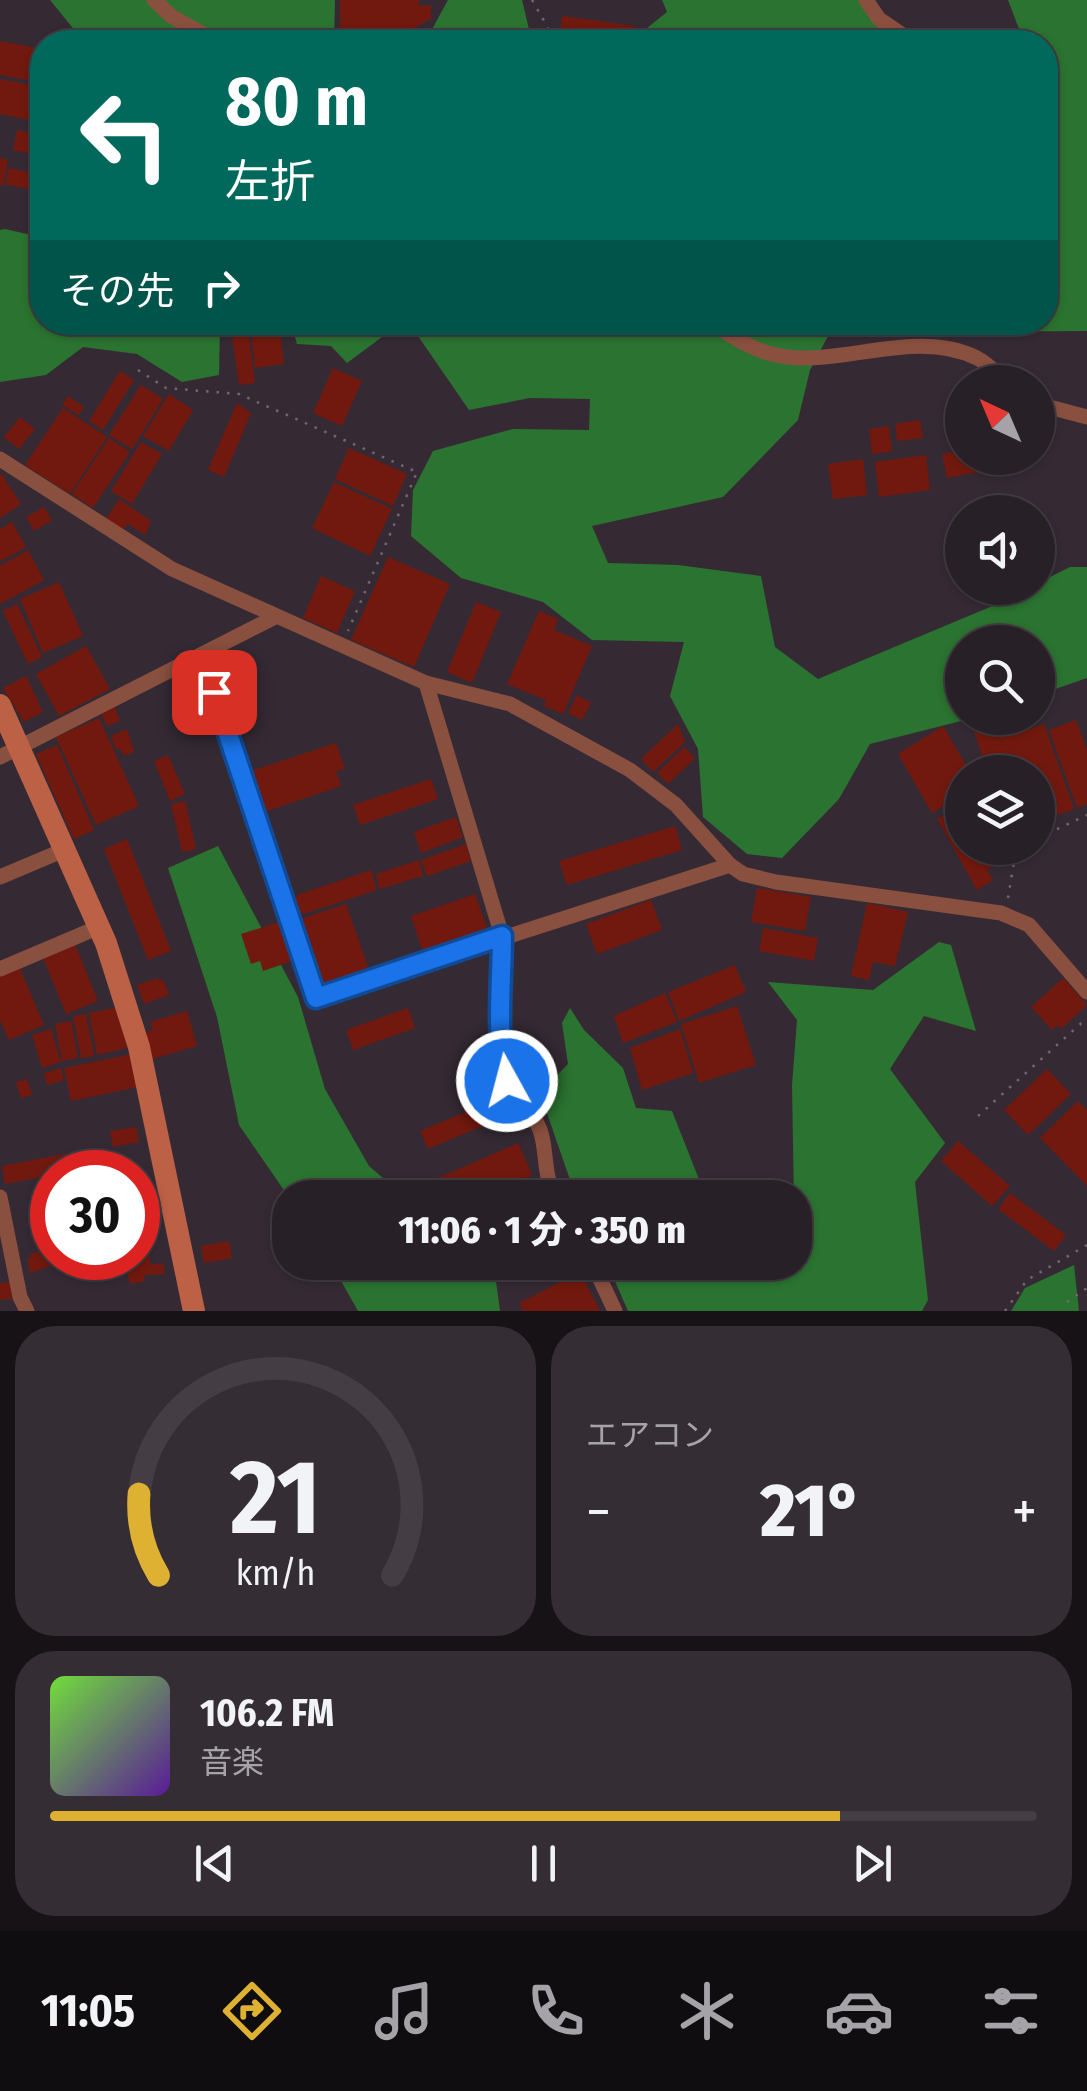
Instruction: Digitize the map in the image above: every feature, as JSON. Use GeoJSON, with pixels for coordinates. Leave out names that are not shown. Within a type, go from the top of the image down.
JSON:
{"type":"FeatureCollection","features":[{"type":"Feature","properties":{"kind":"street"},"geometry":{"type":"LineString","coordinates":[[154,0],[171,16],[196,30]]}},
{"type":"Feature","properties":{"kind":"street"},"geometry":{"type":"LineString","coordinates":[[866,0],[878,19],[895,30]]}},
{"type":"Feature","properties":{"kind":"street"},"geometry":{"type":"LineString","coordinates":[[731,335],[747,345],[782,356],[814,358],[898,348],[960,352],[986,365]]}},
{"type":"Feature","properties":{"kind":"street"},"geometry":{"type":"LineString","coordinates":[[1055,409],[1087,417]]}},
{"type":"Feature","properties":{"kind":"street"},"geometry":{"type":"LineString","coordinates":[[0,459],[139,550],[275,617],[426,682],[510,704],[630,770],[676,805],[730,865],[743,874],[1005,914],[1029,925],[1087,992]]}},
{"type":"Feature","properties":{"kind":"street"},"geometry":{"type":"LineString","coordinates":[[10,752],[275,617]]}},
{"type":"Feature","properties":{"kind":"street"},"geometry":{"type":"LineString","coordinates":[[201,656],[316,998],[730,865]]}},
{"type":"Feature","properties":{"kind":"street"},"geometry":{"type":"LineString","coordinates":[[426,682],[502,936],[502,1062],[507,1081],[530,1109],[542,1134],[544,1166],[550,1180]]}},
{"type":"Feature","properties":{"kind":"street"},"geometry":{"type":"LineString","coordinates":[[0,705],[10,752],[64,850],[99,927],[139,1047],[194,1311]]}},
{"type":"Feature","properties":{"kind":"street"},"geometry":{"type":"LineString","coordinates":[[0,877],[64,850]]}},
{"type":"Feature","properties":{"kind":"street"},"geometry":{"type":"LineString","coordinates":[[0,969],[99,927]]}},
{"type":"Feature","properties":{"kind":"street"},"geometry":{"type":"LineString","coordinates":[[0,1197],[20,1297],[27,1311]]}},
{"type":"Feature","properties":{"kind":"street"},"geometry":{"type":"LineString","coordinates":[[600,1280],[614,1311]]}},
{"type":"Feature","properties":{"kind":"path"},"geometry":{"type":"LineString","coordinates":[[532,0],[549,30]]}},
{"type":"Feature","properties":{"kind":"path"},"geometry":{"type":"LineString","coordinates":[[138,370],[166,388],[239,394],[417,472],[341,646]]}},
{"type":"Feature","properties":{"kind":"path"},"geometry":{"type":"LineString","coordinates":[[1055,830],[1087,815]]}},
{"type":"Feature","properties":{"kind":"path"},"geometry":{"type":"LineString","coordinates":[[1005,914],[1013,865]]}},
{"type":"Feature","properties":{"kind":"path"},"geometry":{"type":"LineString","coordinates":[[978,1116],[1087,1018]]}},
{"type":"Feature","properties":{"kind":"path"},"geometry":{"type":"LineString","coordinates":[[1005,1311],[1027,1280],[1087,1245]]}},
{"type":"Feature","properties":{"kind":"path"},"geometry":{"type":"LineString","coordinates":[[1067,1302],[1087,1288]]}},
{"type":"Feature","properties":{"kind":"green space"},"geometry":{"type":"Polygon","coordinates":[[[50,0],[335,0],[334,30],[74,30],[50,0]]]}},
{"type":"Feature","properties":{"kind":"green space"},"geometry":{"type":"Polygon","coordinates":[[[448,0],[522,0],[529,30],[432,30],[448,0]]]}},
{"type":"Feature","properties":{"kind":"green space"},"geometry":{"type":"Polygon","coordinates":[[[662,0],[860,0],[891,30],[644,30],[667,12],[662,0]]]}},
{"type":"Feature","properties":{"kind":"green space"},"geometry":{"type":"Polygon","coordinates":[[[1008,0],[1087,0],[1087,331],[1058,331],[1058,30],[1019,30],[1008,0]]]}},
{"type":"Feature","properties":{"kind":"green space"},"geometry":{"type":"Polygon","coordinates":[[[0,230],[30,235],[30,335],[220,335],[219,375],[182,382],[137,354],[83,347],[46,375],[0,382],[0,230]]]}},
{"type":"Feature","properties":{"kind":"green space"},"geometry":{"type":"Polygon","coordinates":[[[295,335],[385,335],[347,363],[331,346],[297,344],[295,335]]]}},
{"type":"Feature","properties":{"kind":"green space"},"geometry":{"type":"Polygon","coordinates":[[[417,335],[829,335],[810,370],[798,420],[723,497],[592,526],[608,563],[678,565],[761,576],[775,647],[818,679],[945,626],[945,725],[870,744],[839,799],[782,858],[747,854],[703,817],[698,749],[670,696],[684,642],[592,640],[543,602],[461,578],[411,536],[413,490],[433,451],[513,429],[589,430],[590,399],[530,398],[469,410],[417,335]]]}},
{"type":"Feature","properties":{"kind":"green space"},"geometry":{"type":"Polygon","coordinates":[[[1070,567],[1087,567],[1087,678],[1055,689],[1055,625],[947,625],[994,605],[1055,605],[1055,574],[1070,567]]]}},
{"type":"Feature","properties":{"kind":"green space"},"geometry":{"type":"Polygon","coordinates":[[[218,846],[298,997],[325,1089],[369,1166],[385,1180],[277,1180],[239,1125],[217,1017],[168,868],[218,846]]]}},
{"type":"Feature","properties":{"kind":"green space"},"geometry":{"type":"Polygon","coordinates":[[[939,942],[951,945],[976,1031],[924,1016],[890,1069],[945,1143],[915,1182],[928,1300],[922,1311],[628,1311],[614,1280],[812,1280],[812,1180],[794,1180],[792,1085],[797,1020],[768,982],[873,990],[939,942]]]}},
{"type":"Feature","properties":{"kind":"green space"},"geometry":{"type":"Polygon","coordinates":[[[570,1008],[584,1030],[623,1068],[636,1108],[672,1111],[699,1180],[570,1180],[540,1093],[568,1064],[562,1023],[570,1008]]]}},
{"type":"Feature","properties":{"kind":"green space"},"geometry":{"type":"Polygon","coordinates":[[[1074,1265],[1079,1311],[1011,1311],[1025,1288],[1074,1265]]]}},
{"type":"Feature","properties":{"kind":"green space"},"geometry":{"type":"Polygon","coordinates":[[[341,1280],[496,1280],[500,1311],[358,1311],[341,1280]]]}},
{"type":"Feature","properties":{"kind":"building"},"geometry":{"type":"Polygon","coordinates":[[[340,0],[419,0],[419,6],[431,5],[431,19],[410,30],[340,30],[340,0]]]}},
{"type":"Feature","properties":{"kind":"building"},"geometry":{"type":"Polygon","coordinates":[[[562,16],[635,26],[634,30],[560,30],[562,16]]]}},
{"type":"Feature","properties":{"kind":"building"},"geometry":{"type":"Polygon","coordinates":[[[0,41],[30,47],[30,81],[0,75],[0,41]]]}},
{"type":"Feature","properties":{"kind":"building"},"geometry":{"type":"Polygon","coordinates":[[[0,79],[30,85],[29,120],[0,114],[0,79]]]}},
{"type":"Feature","properties":{"kind":"building"},"geometry":{"type":"Polygon","coordinates":[[[17,130],[30,133],[30,154],[13,150],[17,130]]]}},
{"type":"Feature","properties":{"kind":"building"},"geometry":{"type":"Polygon","coordinates":[[[0,158],[8,160],[3,186],[0,185],[0,158]]]}},
{"type":"Feature","properties":{"kind":"building"},"geometry":{"type":"Polygon","coordinates":[[[9,168],[30,172],[30,189],[5,184],[9,168]]]}},
{"type":"Feature","properties":{"kind":"building"},"geometry":{"type":"Polygon","coordinates":[[[232,335],[249,335],[255,383],[239,385],[232,335]]]}},
{"type":"Feature","properties":{"kind":"building"},"geometry":{"type":"Polygon","coordinates":[[[251,335],[281,335],[284,364],[255,368],[251,335]]]}},
{"type":"Feature","properties":{"kind":"building"},"geometry":{"type":"Polygon","coordinates":[[[333,368],[362,381],[342,426],[313,413],[333,368]]]}},
{"type":"Feature","properties":{"kind":"building"},"geometry":{"type":"Polygon","coordinates":[[[120,371],[134,380],[103,430],[89,421],[120,371]]]}},
{"type":"Feature","properties":{"kind":"building"},"geometry":{"type":"Polygon","coordinates":[[[141,385],[163,399],[132,449],[109,435],[141,385]]]}},
{"type":"Feature","properties":{"kind":"building"},"geometry":{"type":"Polygon","coordinates":[[[169,394],[193,410],[169,451],[143,436],[169,394]]]}},
{"type":"Feature","properties":{"kind":"building"},"geometry":{"type":"Polygon","coordinates":[[[68,396],[84,407],[79,415],[62,405],[68,396]]]}},
{"type":"Feature","properties":{"kind":"building"},"geometry":{"type":"Polygon","coordinates":[[[237,403],[251,413],[224,477],[208,470],[237,403]]]}},
{"type":"Feature","properties":{"kind":"building"},"geometry":{"type":"Polygon","coordinates":[[[63,408],[107,437],[70,494],[25,465],[63,408]]]}},
{"type":"Feature","properties":{"kind":"building"},"geometry":{"type":"Polygon","coordinates":[[[20,417],[35,429],[19,449],[4,437],[20,417]]]}},
{"type":"Feature","properties":{"kind":"building"},"geometry":{"type":"Polygon","coordinates":[[[920,420],[923,438],[897,441],[895,424],[920,420]]]}},
{"type":"Feature","properties":{"kind":"building"},"geometry":{"type":"Polygon","coordinates":[[[889,426],[892,451],[872,454],[869,429],[889,426]]]}},
{"type":"Feature","properties":{"kind":"building"},"geometry":{"type":"Polygon","coordinates":[[[109,438],[130,452],[93,508],[72,494],[109,438]]]}},
{"type":"Feature","properties":{"kind":"building"},"geometry":{"type":"Polygon","coordinates":[[[141,442],[162,454],[132,504],[111,491],[141,442]]]}},
{"type":"Feature","properties":{"kind":"building"},"geometry":{"type":"Polygon","coordinates":[[[349,448],[407,474],[393,506],[335,479],[349,448]]]}},
{"type":"Feature","properties":{"kind":"building"},"geometry":{"type":"Polygon","coordinates":[[[926,455],[930,490],[879,497],[875,462],[926,455]]]}},
{"type":"Feature","properties":{"kind":"building"},"geometry":{"type":"Polygon","coordinates":[[[863,459],[867,495],[833,499],[828,464],[863,459]]]}},
{"type":"Feature","properties":{"kind":"building"},"geometry":{"type":"Polygon","coordinates":[[[0,472],[21,504],[0,518],[0,472]]]}},
{"type":"Feature","properties":{"kind":"building"},"geometry":{"type":"Polygon","coordinates":[[[334,482],[392,509],[370,556],[312,528],[334,482]]]}},
{"type":"Feature","properties":{"kind":"building"},"geometry":{"type":"Polygon","coordinates":[[[119,499],[151,521],[145,535],[128,524],[123,529],[106,519],[119,499]]]}},
{"type":"Feature","properties":{"kind":"building"},"geometry":{"type":"Polygon","coordinates":[[[44,507],[52,520],[34,531],[26,517],[44,507]]]}},
{"type":"Feature","properties":{"kind":"building"},"geometry":{"type":"Polygon","coordinates":[[[12,522],[26,547],[0,562],[0,529],[12,522]]]}},
{"type":"Feature","properties":{"kind":"building"},"geometry":{"type":"Polygon","coordinates":[[[28,550],[44,580],[0,604],[0,566],[28,550]]]}},
{"type":"Feature","properties":{"kind":"building"},"geometry":{"type":"Polygon","coordinates":[[[388,557],[450,584],[414,667],[351,640],[388,557]]]}},
{"type":"Feature","properties":{"kind":"building"},"geometry":{"type":"Polygon","coordinates":[[[321,576],[355,591],[337,633],[303,618],[321,576]]]}},
{"type":"Feature","properties":{"kind":"building"},"geometry":{"type":"Polygon","coordinates":[[[59,582],[83,636],[43,653],[20,599],[59,582]]]}},
{"type":"Feature","properties":{"kind":"building"},"geometry":{"type":"Polygon","coordinates":[[[476,602],[501,612],[472,683],[447,672],[476,602]]]}},
{"type":"Feature","properties":{"kind":"building"},"geometry":{"type":"Polygon","coordinates":[[[17,604],[42,657],[28,664],[3,611],[17,604]]]}},
{"type":"Feature","properties":{"kind":"building"},"geometry":{"type":"Polygon","coordinates":[[[539,611],[558,619],[554,630],[592,646],[563,714],[544,706],[546,700],[507,684],[539,611]]]}},
{"type":"Feature","properties":{"kind":"building"},"geometry":{"type":"Polygon","coordinates":[[[86,646],[110,689],[59,716],[36,674],[86,646]]]}},
{"type":"Feature","properties":{"kind":"building"},"geometry":{"type":"Polygon","coordinates":[[[26,676],[43,712],[24,722],[3,688],[26,676]]]}},
{"type":"Feature","properties":{"kind":"building"},"geometry":{"type":"Polygon","coordinates":[[[577,695],[591,703],[582,720],[568,713],[577,695]]]}},
{"type":"Feature","properties":{"kind":"building"},"geometry":{"type":"Polygon","coordinates":[[[115,707],[120,721],[107,726],[101,713],[115,707]]]}},
{"type":"Feature","properties":{"kind":"building"},"geometry":{"type":"Polygon","coordinates":[[[99,718],[139,806],[96,825],[56,737],[99,718]]]}},
{"type":"Feature","properties":{"kind":"building"},"geometry":{"type":"Polygon","coordinates":[[[1076,720],[1087,750],[1087,804],[1077,808],[1051,735],[1055,735],[1055,728],[1076,720]]]}},
{"type":"Feature","properties":{"kind":"building"},"geometry":{"type":"Polygon","coordinates":[[[678,724],[685,742],[653,772],[641,759],[678,724]]]}},
{"type":"Feature","properties":{"kind":"building"},"geometry":{"type":"Polygon","coordinates":[[[943,726],[960,755],[945,755],[945,805],[932,813],[898,754],[943,726]]]}},
{"type":"Feature","properties":{"kind":"building"},"geometry":{"type":"Polygon","coordinates":[[[127,729],[134,752],[124,756],[120,748],[116,750],[111,736],[127,729]]]}},
{"type":"Feature","properties":{"kind":"building"},"geometry":{"type":"Polygon","coordinates":[[[975,735],[1048,735],[1055,755],[982,755],[975,735]]]}},
{"type":"Feature","properties":{"kind":"building"},"geometry":{"type":"Polygon","coordinates":[[[336,743],[345,769],[336,771],[341,786],[264,812],[251,771],[336,743]]]}},
{"type":"Feature","properties":{"kind":"building"},"geometry":{"type":"Polygon","coordinates":[[[57,745],[94,830],[74,839],[36,754],[57,745]]]}},
{"type":"Feature","properties":{"kind":"building"},"geometry":{"type":"Polygon","coordinates":[[[684,747],[695,758],[668,784],[657,773],[684,747]]]}},
{"type":"Feature","properties":{"kind":"building"},"geometry":{"type":"Polygon","coordinates":[[[168,755],[185,794],[170,801],[154,761],[168,755]]]}},
{"type":"Feature","properties":{"kind":"building"},"geometry":{"type":"Polygon","coordinates":[[[1055,755],[1074,809],[1055,816],[1055,755]]]}},
{"type":"Feature","properties":{"kind":"building"},"geometry":{"type":"Polygon","coordinates":[[[431,779],[438,799],[360,825],[353,805],[431,779]]]}},
{"type":"Feature","properties":{"kind":"building"},"geometry":{"type":"Polygon","coordinates":[[[185,801],[196,849],[182,852],[171,804],[185,801]]]}},
{"type":"Feature","properties":{"kind":"building"},"geometry":{"type":"Polygon","coordinates":[[[945,814],[945,833],[937,819],[945,814]]]}},
{"type":"Feature","properties":{"kind":"building"},"geometry":{"type":"Polygon","coordinates":[[[456,817],[463,837],[421,853],[414,832],[456,817]]]}},
{"type":"Feature","properties":{"kind":"building"},"geometry":{"type":"Polygon","coordinates":[[[675,826],[682,850],[567,885],[559,861],[675,826]]]}},
{"type":"Feature","properties":{"kind":"building"},"geometry":{"type":"Polygon","coordinates":[[[127,839],[171,951],[148,960],[104,849],[127,839]]]}},
{"type":"Feature","properties":{"kind":"building"},"geometry":{"type":"Polygon","coordinates":[[[466,844],[471,861],[427,876],[421,860],[466,844]]]}},
{"type":"Feature","properties":{"kind":"building"},"geometry":{"type":"Polygon","coordinates":[[[419,860],[423,876],[380,889],[376,874],[419,860]]]}},
{"type":"Feature","properties":{"kind":"building"},"geometry":{"type":"Polygon","coordinates":[[[963,865],[996,865],[987,870],[993,880],[977,890],[963,865]]]}},
{"type":"Feature","properties":{"kind":"building"},"geometry":{"type":"Polygon","coordinates":[[[371,870],[377,890],[300,915],[294,896],[371,870]]]}},
{"type":"Feature","properties":{"kind":"building"},"geometry":{"type":"Polygon","coordinates":[[[757,888],[811,897],[805,931],[751,922],[757,888]]]}},
{"type":"Feature","properties":{"kind":"building"},"geometry":{"type":"Polygon","coordinates":[[[475,894],[488,931],[423,953],[411,916],[475,894]]]}},
{"type":"Feature","properties":{"kind":"building"},"geometry":{"type":"Polygon","coordinates":[[[651,900],[662,930],[597,954],[586,924],[651,900]]]}},
{"type":"Feature","properties":{"kind":"building"},"geometry":{"type":"Polygon","coordinates":[[[867,903],[908,912],[895,966],[873,962],[869,980],[851,976],[867,903]]]}},
{"type":"Feature","properties":{"kind":"building"},"geometry":{"type":"Polygon","coordinates":[[[346,904],[369,970],[320,988],[297,920],[346,904]]]}},
{"type":"Feature","properties":{"kind":"building"},"geometry":{"type":"Polygon","coordinates":[[[279,922],[292,961],[263,971],[260,961],[251,964],[241,934],[279,922]]]}},
{"type":"Feature","properties":{"kind":"building"},"geometry":{"type":"Polygon","coordinates":[[[763,928],[818,938],[814,961],[759,951],[763,928]]]}},
{"type":"Feature","properties":{"kind":"building"},"geometry":{"type":"Polygon","coordinates":[[[74,942],[98,1001],[66,1014],[42,955],[74,942]]]}},
{"type":"Feature","properties":{"kind":"building"},"geometry":{"type":"Polygon","coordinates":[[[735,965],[746,992],[679,1021],[668,992],[735,965]]]}},
{"type":"Feature","properties":{"kind":"building"},"geometry":{"type":"Polygon","coordinates":[[[19,966],[44,1025],[9,1040],[0,1020],[0,974],[19,966]]]}},
{"type":"Feature","properties":{"kind":"building"},"geometry":{"type":"Polygon","coordinates":[[[1063,978],[1087,1005],[1061,1029],[1058,1025],[1052,1030],[1031,1007],[1063,978]]]}},
{"type":"Feature","properties":{"kind":"building"},"geometry":{"type":"Polygon","coordinates":[[[163,979],[169,995],[144,1004],[137,985],[163,979]]]}},
{"type":"Feature","properties":{"kind":"building"},"geometry":{"type":"Polygon","coordinates":[[[665,993],[677,1022],[623,1043],[614,1016],[665,993]]]}},
{"type":"Feature","properties":{"kind":"building"},"geometry":{"type":"Polygon","coordinates":[[[737,1006],[756,1065],[699,1083],[681,1024],[737,1006]]]}},
{"type":"Feature","properties":{"kind":"building"},"geometry":{"type":"Polygon","coordinates":[[[119,1007],[127,1048],[97,1055],[89,1013],[119,1007]]]}},
{"type":"Feature","properties":{"kind":"building"},"geometry":{"type":"Polygon","coordinates":[[[408,1008],[415,1028],[353,1050],[346,1030],[408,1008]]]}},
{"type":"Feature","properties":{"kind":"building"},"geometry":{"type":"Polygon","coordinates":[[[187,1011],[197,1046],[149,1060],[142,1034],[153,1030],[150,1022],[187,1011]]]}},
{"type":"Feature","properties":{"kind":"building"},"geometry":{"type":"Polygon","coordinates":[[[86,1014],[94,1056],[81,1058],[73,1016],[86,1014]]]}},
{"type":"Feature","properties":{"kind":"building"},"geometry":{"type":"Polygon","coordinates":[[[71,1021],[78,1058],[62,1061],[55,1024],[71,1021]]]}},
{"type":"Feature","properties":{"kind":"building"},"geometry":{"type":"Polygon","coordinates":[[[51,1029],[61,1062],[42,1068],[32,1035],[51,1029]]]}},
{"type":"Feature","properties":{"kind":"building"},"geometry":{"type":"Polygon","coordinates":[[[680,1029],[693,1073],[642,1090],[630,1048],[680,1029]]]}},
{"type":"Feature","properties":{"kind":"building"},"geometry":{"type":"Polygon","coordinates":[[[132,1054],[138,1087],[71,1101],[64,1068],[132,1054]]]}},
{"type":"Feature","properties":{"kind":"building"},"geometry":{"type":"Polygon","coordinates":[[[61,1068],[64,1080],[47,1085],[44,1073],[61,1068]]]}},
{"type":"Feature","properties":{"kind":"building"},"geometry":{"type":"Polygon","coordinates":[[[1047,1069],[1071,1094],[1028,1135],[1004,1110],[1047,1069]]]}},
{"type":"Feature","properties":{"kind":"building"},"geometry":{"type":"Polygon","coordinates":[[[27,1079],[32,1095],[21,1098],[16,1082],[27,1079]]]}},
{"type":"Feature","properties":{"kind":"building"},"geometry":{"type":"Polygon","coordinates":[[[494,1100],[502,1118],[428,1149],[420,1131],[494,1100]]]}},
{"type":"Feature","properties":{"kind":"building"},"geometry":{"type":"Polygon","coordinates":[[[1078,1101],[1087,1110],[1087,1186],[1040,1138],[1078,1101]]]}},
{"type":"Feature","properties":{"kind":"building"},"geometry":{"type":"Polygon","coordinates":[[[136,1127],[139,1142],[113,1147],[110,1131],[136,1127]]]}},
{"type":"Feature","properties":{"kind":"building"},"geometry":{"type":"Polygon","coordinates":[[[958,1141],[1010,1186],[992,1206],[941,1161],[958,1141]]]}},
{"type":"Feature","properties":{"kind":"building"},"geometry":{"type":"Polygon","coordinates":[[[518,1143],[532,1175],[521,1180],[434,1180],[518,1143]]]}},
{"type":"Feature","properties":{"kind":"building"},"geometry":{"type":"Polygon","coordinates":[[[30,1161],[30,1179],[5,1184],[2,1166],[30,1161]]]}},
{"type":"Feature","properties":{"kind":"building"},"geometry":{"type":"Polygon","coordinates":[[[1010,1193],[1066,1235],[1054,1251],[998,1209],[1010,1193]]]}},
{"type":"Feature","properties":{"kind":"building"},"geometry":{"type":"Polygon","coordinates":[[[229,1241],[232,1258],[204,1263],[201,1246],[229,1241]]]}},
{"type":"Feature","properties":{"kind":"building"},"geometry":{"type":"Polygon","coordinates":[[[564,1280],[584,1280],[600,1311],[523,1311],[519,1303],[564,1280]]]}},
{"type":"Feature","properties":{"kind":"building"},"geometry":{"type":"Polygon","coordinates":[[[10,1282],[12,1299],[0,1300],[0,1283],[10,1282]]]}},
{"type":"Feature","properties":{"kind":"route"},"geometry":{"type":"LineString","coordinates":[[214,692],[316,998],[502,936],[502,1062],[507,1081]]}}]}
